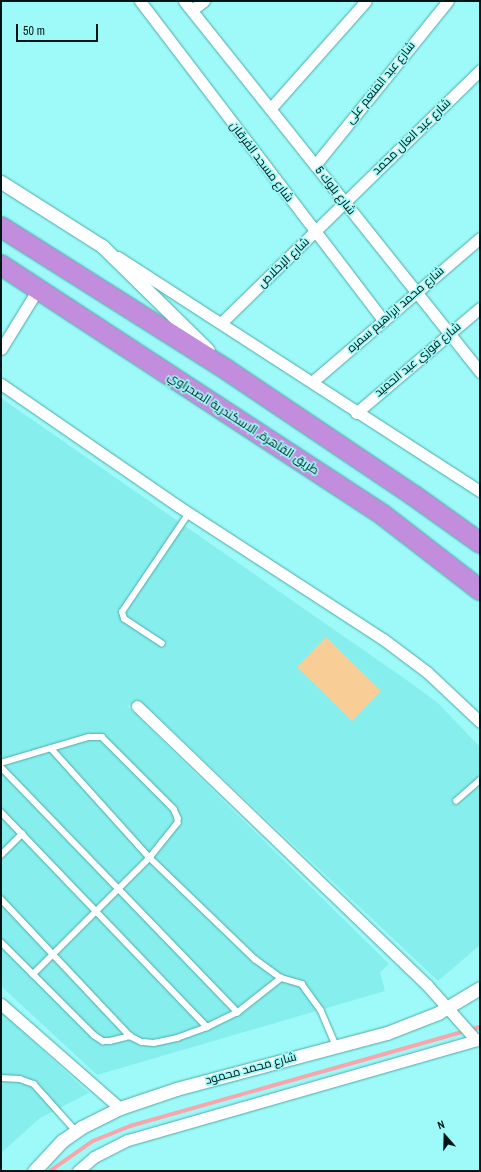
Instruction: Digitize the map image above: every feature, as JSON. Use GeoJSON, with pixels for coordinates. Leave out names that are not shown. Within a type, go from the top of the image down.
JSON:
{"type":"FeatureCollection","features":[{"type":"Feature","properties":{"kind":"highway"},"geometry":{"type":"LineString","coordinates":[[1,227],[227,370],[480,543]]}},
{"type":"Feature","properties":{"kind":"highway","name":"طريق القاهرة, الاسكندرية الصحراوي"},"geometry":{"type":"LineString","coordinates":[[1,265],[383,515],[480,590]]}},
{"type":"Feature","properties":{"kind":"street","name":"شارع مسجد الفرقان"},"geometry":{"type":"LineString","coordinates":[[140,1],[314,233],[384,321]]}},
{"type":"Feature","properties":{"kind":"street","name":"شارع بلوك 5"},"geometry":{"type":"LineString","coordinates":[[184,1],[479,372]]}},
{"type":"Feature","properties":{"kind":"street"},"geometry":{"type":"LineString","coordinates":[[192,10],[204,1]]}},
{"type":"Feature","properties":{"kind":"street"},"geometry":{"type":"LineString","coordinates":[[270,109],[366,1]]}},
{"type":"Feature","properties":{"kind":"street","name":"شارع عبد المنعم على"},"geometry":{"type":"LineString","coordinates":[[314,165],[448,1]]}},
{"type":"Feature","properties":{"kind":"street","name":"شارع عبد العال محمد"},"geometry":{"type":"LineString","coordinates":[[344,203],[480,70]]}},
{"type":"Feature","properties":{"kind":"street"},"geometry":{"type":"LineString","coordinates":[[1,182],[222,322],[356,413],[480,491]]}},
{"type":"Feature","properties":{"kind":"street","name":"شارع الإخلاص"},"geometry":{"type":"LineString","coordinates":[[222,322],[344,203]]}},
{"type":"Feature","properties":{"kind":"street","name":"شارع محمد ابراهيم سمره"},"geometry":{"type":"LineString","coordinates":[[312,382],[384,321],[415,292],[480,238]]}},
{"type":"Feature","properties":{"kind":"street"},"geometry":{"type":"LineString","coordinates":[[102,246],[227,370]]}},
{"type":"Feature","properties":{"kind":"street"},"geometry":{"type":"LineString","coordinates":[[1,349],[38,289]]}},
{"type":"Feature","properties":{"kind":"street","name":"شارع فوزي عبد الحميد"},"geometry":{"type":"LineString","coordinates":[[356,413],[480,308]]}},
{"type":"Feature","properties":{"kind":"street"},"geometry":{"type":"LineString","coordinates":[[1,384],[189,513],[384,638],[427,672],[480,722]]}},
{"type":"Feature","properties":{"kind":"street"},"geometry":{"type":"LineString","coordinates":[[78,1171],[94,1157],[128,1140],[478,1040],[449,1007],[138,706]]}},
{"type":"Feature","properties":{"kind":"street","name":"شارع محمد محمود"},"geometry":{"type":"LineString","coordinates":[[34,1171],[57,1145],[76,1131],[120,1108],[176,1089],[415,1023],[449,1007],[480,988]]}},
{"type":"Feature","properties":{"kind":"street"},"geometry":{"type":"LineString","coordinates":[[1,1004],[120,1108]]}},
{"type":"Feature","properties":{"kind":"lane"},"geometry":{"type":"LineString","coordinates":[[162,644],[124,619],[122,612],[189,513]]}},
{"type":"Feature","properties":{"kind":"lane"},"geometry":{"type":"LineString","coordinates":[[1,763],[94,735],[102,738],[174,809],[178,823],[150,858],[33,975]]}},
{"type":"Feature","properties":{"kind":"lane"},"geometry":{"type":"LineString","coordinates":[[50,748],[150,858],[255,959],[281,978],[298,981],[306,988],[321,1010],[336,1046]]}},
{"type":"Feature","properties":{"kind":"lane"},"geometry":{"type":"LineString","coordinates":[[1,768],[238,1012]]}},
{"type":"Feature","properties":{"kind":"lane"},"geometry":{"type":"LineString","coordinates":[[456,801],[480,780]]}},
{"type":"Feature","properties":{"kind":"lane"},"geometry":{"type":"LineString","coordinates":[[1,812],[95,912],[207,1027]]}},
{"type":"Feature","properties":{"kind":"lane"},"geometry":{"type":"LineString","coordinates":[[1,855],[22,834]]}},
{"type":"Feature","properties":{"kind":"lane"},"geometry":{"type":"LineString","coordinates":[[1,899],[130,1036],[142,1042],[154,1043],[177,1038],[207,1027],[238,1012],[281,978]]}},
{"type":"Feature","properties":{"kind":"lane"},"geometry":{"type":"LineString","coordinates":[[1,942],[94,1035],[103,1041],[130,1036]]}},
{"type":"Feature","properties":{"kind":"lane"},"geometry":{"type":"LineString","coordinates":[[1,1078],[20,1079],[34,1084],[76,1131]]}},
{"type":"Feature","properties":{"kind":"shaded area"},"geometry":{"type":"Polygon","coordinates":[[[1,398],[408,681],[438,703],[480,747],[480,945],[438,981],[141,701],[127,706],[389,964],[380,972],[385,991],[97,1075],[1,986],[1,398]]]}},
{"type":"Feature","properties":{"kind":"shaded area"},"geometry":{"type":"Polygon","coordinates":[[[326,637],[381,691],[352,721],[297,667],[326,637]]]}},
{"type":"Feature","properties":{"kind":"shaded area"},"geometry":{"type":"Polygon","coordinates":[[[1,1012],[89,1093],[40,1118],[1,1153],[1,1012]]]}},
{"type":"Feature","properties":{"kind":"waterway"},"geometry":{"type":"LineString","coordinates":[[50,1171],[93,1141],[130,1126],[480,1027]]}}]}
